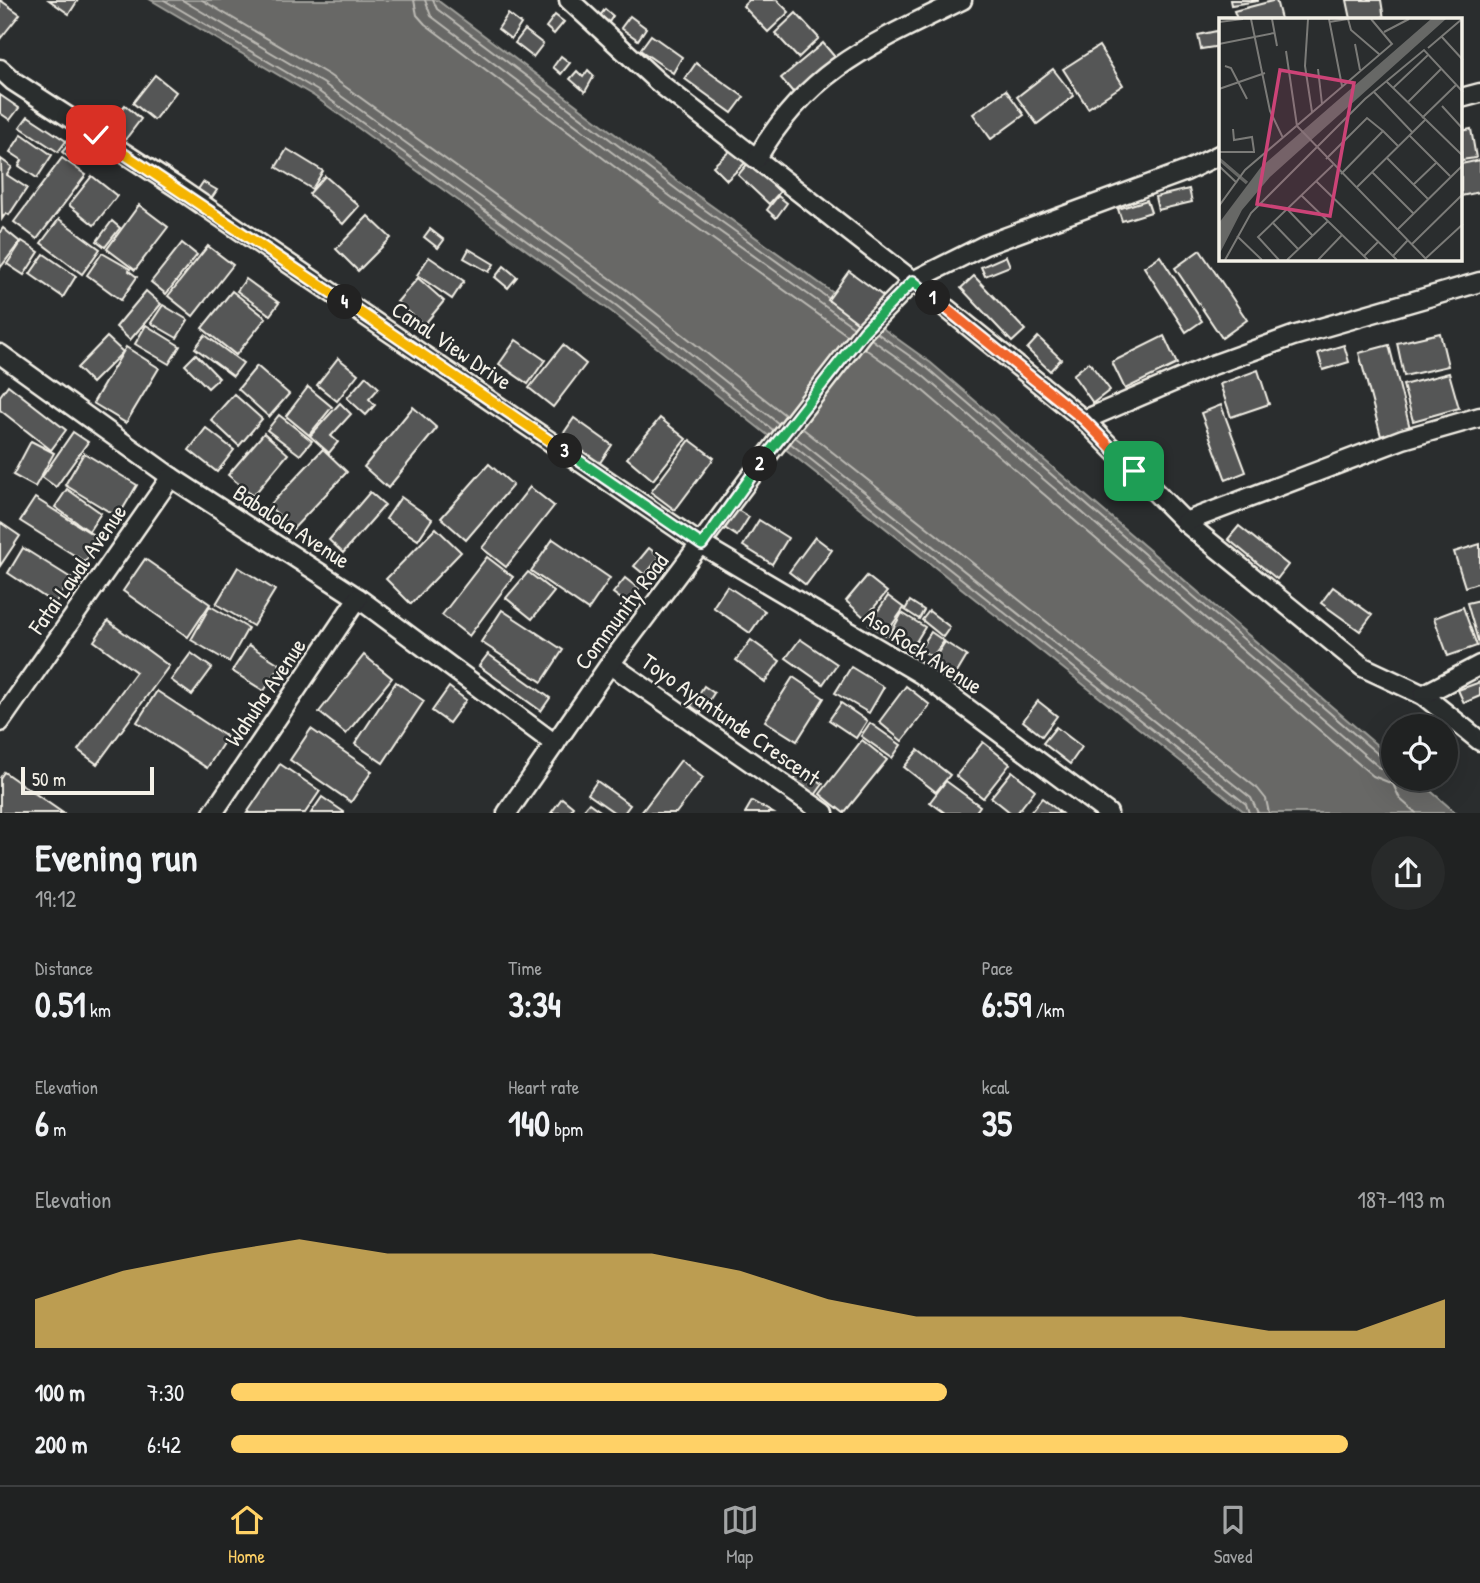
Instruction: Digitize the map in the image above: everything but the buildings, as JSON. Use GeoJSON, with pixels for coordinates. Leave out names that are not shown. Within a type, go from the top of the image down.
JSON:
{"type":"FeatureCollection","features":[{"type":"Feature","properties":{"kind":"street"},"geometry":{"type":"LineString","coordinates":[[569,0],[658,82],[913,281],[1084,420],[1185,522],[1363,667],[1423,695],[1480,741]]}},
{"type":"Feature","properties":{"kind":"street"},"geometry":{"type":"LineString","coordinates":[[757,158],[776,125],[849,57],[962,0]]}},
{"type":"Feature","properties":{"kind":"street","name":"Canal View Drive"},"geometry":{"type":"LineString","coordinates":[[0,69],[13,82],[178,188],[702,545]]}},
{"type":"Feature","properties":{"kind":"street"},"geometry":{"type":"LineString","coordinates":[[1462,99],[1480,93]]}},
{"type":"Feature","properties":{"kind":"street","name":"Community Road"},"geometry":{"type":"LineString","coordinates":[[506,813],[610,664],[702,545],[748,479],[864,331],[913,281],[985,245],[1174,175],[1219,155]]}},
{"type":"Feature","properties":{"kind":"street"},"geometry":{"type":"LineString","coordinates":[[1084,420],[1210,366],[1258,349],[1480,282]]}},
{"type":"Feature","properties":{"kind":"street","name":"Babalola Avenue"},"geometry":{"type":"LineString","coordinates":[[0,354],[171,477],[358,598],[555,744]]}},
{"type":"Feature","properties":{"kind":"street"},"geometry":{"type":"LineString","coordinates":[[1185,522],[1403,439],[1480,417]]}},
{"type":"Feature","properties":{"kind":"street","name":"Fatai Lawal Avenue"},"geometry":{"type":"LineString","coordinates":[[0,722],[171,477]]}},
{"type":"Feature","properties":{"kind":"street","name":"Aso Rock Avenue"},"geometry":{"type":"LineString","coordinates":[[702,545],[921,674],[1108,813]]}},
{"type":"Feature","properties":{"kind":"street","name":"Wahuha Avenue"},"geometry":{"type":"LineString","coordinates":[[213,813],[358,598]]}},
{"type":"Feature","properties":{"kind":"street","name":"Toyo Ayantunde Crescent"},"geometry":{"type":"LineString","coordinates":[[610,664],[824,813]]}},
{"type":"Feature","properties":{"kind":"street"},"geometry":{"type":"LineString","coordinates":[[1423,695],[1480,665]]}},
{"type":"Feature","properties":{"kind":"water"},"geometry":{"type":"Polygon","coordinates":[[[151,0],[437,0],[684,186],[931,363],[1381,749],[1381,791],[1431,791],[1456,813],[1246,813],[612,312],[314,96],[151,0]]]}},
{"type":"Feature","properties":{"kind":"route"},"geometry":{"type":"LineString","coordinates":[[96,135],[702,545],[748,479],[864,331],[913,281],[1084,420],[1134,471]]}}]}
